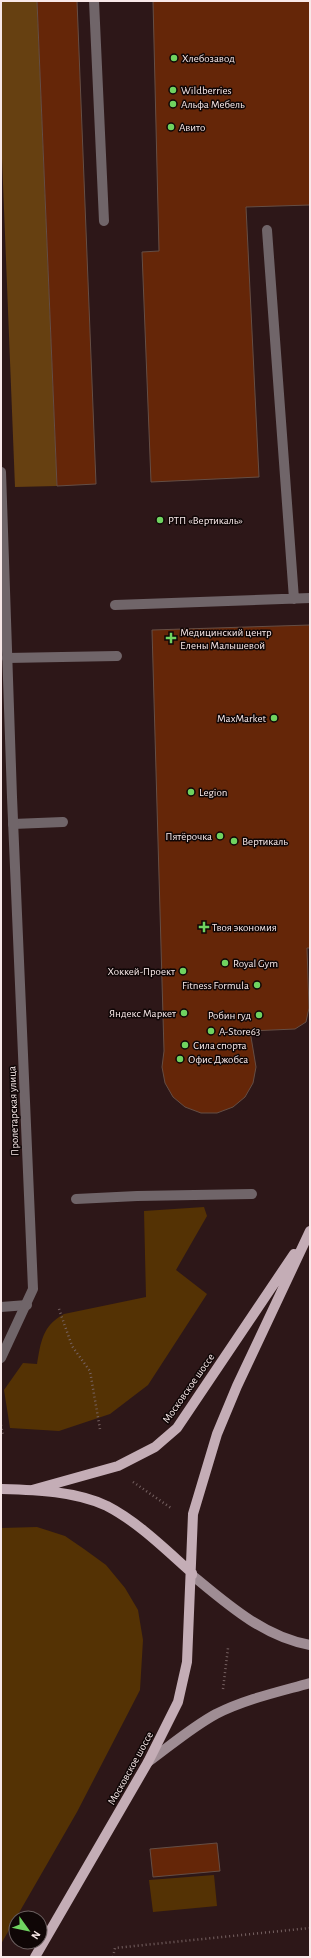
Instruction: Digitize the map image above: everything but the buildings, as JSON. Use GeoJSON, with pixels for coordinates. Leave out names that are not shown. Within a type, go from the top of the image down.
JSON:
{"type":"FeatureCollection","features":[{"type":"Feature","properties":{"kind":"main road","name":"Московское шоссе"},"geometry":{"type":"LineString","coordinates":[[32,1490],[118,1466],[155,1447],[177,1428],[310,1231]]}},
{"type":"Feature","properties":{"kind":"main road","name":"Московское шоссе"},"geometry":{"type":"LineString","coordinates":[[35,1957],[148,1762],[178,1702],[187,1662],[192,1574],[193,1514],[217,1434],[237,1386],[310,1231]]}},
{"type":"Feature","properties":{"kind":"main road","name":"Московское шоссе"},"geometry":{"type":"LineString","coordinates":[[1,1489],[32,1490],[93,1501],[108,1507],[151,1537],[192,1574]]}},
{"type":"Feature","properties":{"kind":"main road"},"geometry":{"type":"LineString","coordinates":[[192,1574],[229,1606],[250,1620],[294,1642],[310,1645]]}},
{"type":"Feature","properties":{"kind":"main road"},"geometry":{"type":"LineString","coordinates":[[148,1762],[214,1715],[244,1702],[310,1684]]}},
{"type":"Feature","properties":{"kind":"street"},"geometry":{"type":"LineString","coordinates":[[94,1],[104,221]]}},
{"type":"Feature","properties":{"kind":"street"},"geometry":{"type":"LineString","coordinates":[[267,230],[294,599]]}},
{"type":"Feature","properties":{"kind":"street","name":"Пролетарская улица"},"geometry":{"type":"LineString","coordinates":[[1,472],[7,658],[4,676],[12,797],[33,1289],[27,1305],[1,1358]]}},
{"type":"Feature","properties":{"kind":"street"},"geometry":{"type":"LineString","coordinates":[[115,605],[310,598]]}},
{"type":"Feature","properties":{"kind":"street"},"geometry":{"type":"LineString","coordinates":[[7,658],[117,656]]}},
{"type":"Feature","properties":{"kind":"street"},"geometry":{"type":"LineString","coordinates":[[1,798],[12,797]]}},
{"type":"Feature","properties":{"kind":"street"},"geometry":{"type":"LineString","coordinates":[[13,824],[63,822]]}},
{"type":"Feature","properties":{"kind":"street"},"geometry":{"type":"LineString","coordinates":[[76,1199],[137,1196],[252,1194]]}},
{"type":"Feature","properties":{"kind":"street"},"geometry":{"type":"LineString","coordinates":[[1,1307],[27,1305]]}},
{"type":"Feature","properties":{"kind":"path"},"geometry":{"type":"LineString","coordinates":[[59,1309],[72,1346],[90,1372],[100,1429]]}},
{"type":"Feature","properties":{"kind":"path"},"geometry":{"type":"LineString","coordinates":[[1,1424],[3,1435]]}},
{"type":"Feature","properties":{"kind":"path"},"geometry":{"type":"LineString","coordinates":[[133,1482],[171,1508]]}},
{"type":"Feature","properties":{"kind":"path"},"geometry":{"type":"LineString","coordinates":[[223,1691],[228,1648]]}},
{"type":"Feature","properties":{"kind":"path"},"geometry":{"type":"LineString","coordinates":[[113,1957],[115,1948],[310,1928]]}},
{"type":"Feature","properties":{"kind":"shaded area"},"geometry":{"type":"Polygon","coordinates":[[[1,1],[37,1],[57,486],[15,487],[1,133],[1,1]]]}},
{"type":"Feature","properties":{"kind":"shaded area"},"geometry":{"type":"Polygon","coordinates":[[[204,1207],[207,1216],[176,1270],[207,1294],[148,1385],[110,1414],[59,1431],[10,1428],[4,1390],[23,1363],[37,1364],[44,1335],[51,1324],[64,1314],[146,1297],[144,1211],[204,1207]]]}},
{"type":"Feature","properties":{"kind":"shaded area"},"geometry":{"type":"Polygon","coordinates":[[[37,1527],[65,1536],[106,1565],[125,1588],[138,1610],[143,1640],[140,1690],[77,1812],[21,1910],[8,1910],[8,1932],[1,1944],[1,1528],[37,1527]]]}},
{"type":"Feature","properties":{"kind":"shaded area"},"geometry":{"type":"Polygon","coordinates":[[[214,1875],[217,1906],[153,1912],[149,1880],[214,1875]]]}},
{"type":"Feature","properties":{"kind":"place","name":"Хлебозавод"},"geometry":{"type":"Point","coordinates":[174,58]}},
{"type":"Feature","properties":{"kind":"place","name":"Wildberries"},"geometry":{"type":"Point","coordinates":[173,90]}},
{"type":"Feature","properties":{"kind":"place","name":"Альфа Мебель"},"geometry":{"type":"Point","coordinates":[173,104]}},
{"type":"Feature","properties":{"kind":"place","name":"Авито"},"geometry":{"type":"Point","coordinates":[171,127]}},
{"type":"Feature","properties":{"kind":"place","name":"РТП «Вертикаль»"},"geometry":{"type":"Point","coordinates":[160,520]}},
{"type":"Feature","properties":{"kind":"place","name":"Медицинский центр Елены Малышевой"},"geometry":{"type":"Point","coordinates":[171,638]}},
{"type":"Feature","properties":{"kind":"place","name":"MaxMarket"},"geometry":{"type":"Point","coordinates":[274,718]}},
{"type":"Feature","properties":{"kind":"place","name":"Legion"},"geometry":{"type":"Point","coordinates":[191,792]}},
{"type":"Feature","properties":{"kind":"place","name":"Пятёрочка"},"geometry":{"type":"Point","coordinates":[220,836]}},
{"type":"Feature","properties":{"kind":"place","name":"Вертикаль"},"geometry":{"type":"Point","coordinates":[234,841]}},
{"type":"Feature","properties":{"kind":"place","name":"Твоя экономия"},"geometry":{"type":"Point","coordinates":[204,927]}},
{"type":"Feature","properties":{"kind":"place","name":"Royal Gym"},"geometry":{"type":"Point","coordinates":[225,963]}},
{"type":"Feature","properties":{"kind":"place","name":"Хоккей-Проект"},"geometry":{"type":"Point","coordinates":[183,971]}},
{"type":"Feature","properties":{"kind":"place","name":"Fitness Formula"},"geometry":{"type":"Point","coordinates":[257,985]}},
{"type":"Feature","properties":{"kind":"place","name":"Яндекс Маркет"},"geometry":{"type":"Point","coordinates":[184,1013]}},
{"type":"Feature","properties":{"kind":"place","name":"Робин гуд"},"geometry":{"type":"Point","coordinates":[259,1015]}},
{"type":"Feature","properties":{"kind":"place","name":"A-Store63"},"geometry":{"type":"Point","coordinates":[211,1031]}},
{"type":"Feature","properties":{"kind":"place","name":"Сила спорта"},"geometry":{"type":"Point","coordinates":[185,1045]}},
{"type":"Feature","properties":{"kind":"place","name":"Офис Джобса"},"geometry":{"type":"Point","coordinates":[180,1059]}}]}
